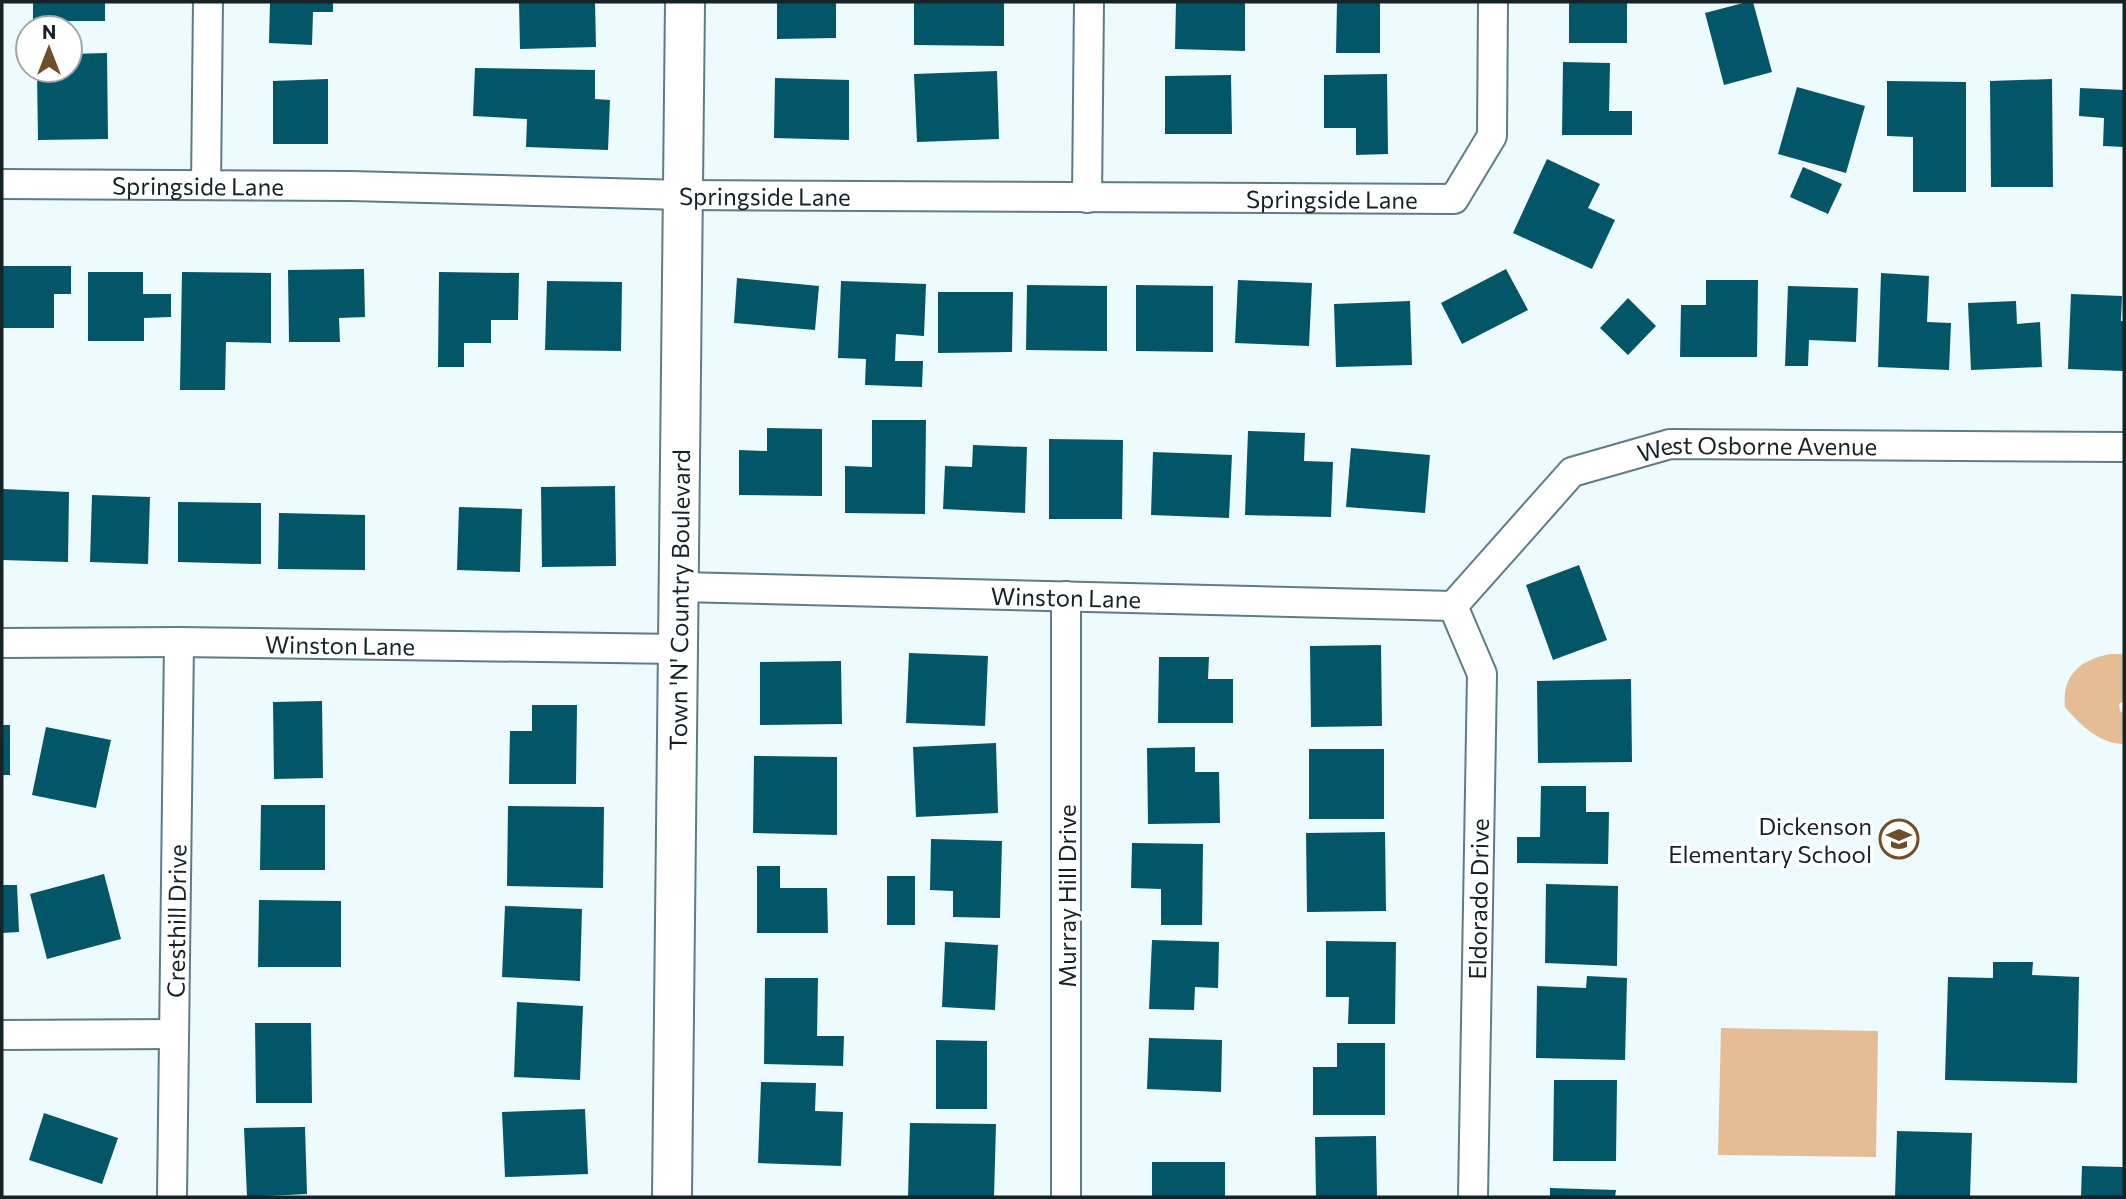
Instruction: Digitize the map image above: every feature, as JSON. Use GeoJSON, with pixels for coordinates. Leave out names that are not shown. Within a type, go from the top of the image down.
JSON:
{"type":"FeatureCollection","features":[{"type":"Feature","properties":{"kind":"street"},"geometry":{"type":"LineString","coordinates":[[206,185],[208,2]]}},
{"type":"Feature","properties":{"kind":"street","name":"Town 'N' Country Boulevard"},"geometry":{"type":"LineString","coordinates":[[672,1197],[685,2]]}},
{"type":"Feature","properties":{"kind":"street"},"geometry":{"type":"LineString","coordinates":[[1087,198],[1089,2]]}},
{"type":"Feature","properties":{"kind":"street","name":"Springside Lane"},"geometry":{"type":"LineString","coordinates":[[2,184],[351,186],[683,195],[1454,199],[1492,136],[1493,2]]}},
{"type":"Feature","properties":{"kind":"street","name":"West Osborne Avenue"},"geometry":{"type":"LineString","coordinates":[[1453,606],[1572,472],[1670,444],[2124,447]]}},
{"type":"Feature","properties":{"kind":"street","name":"Winston Lane"},"geometry":{"type":"LineString","coordinates":[[679,587],[1453,606]]}},
{"type":"Feature","properties":{"kind":"street","name":"Murray Hill Drive"},"geometry":{"type":"LineString","coordinates":[[1066,596],[1066,1197]]}},
{"type":"Feature","properties":{"kind":"street","name":"Eldorado Drive"},"geometry":{"type":"LineString","coordinates":[[1453,606],[1482,674],[1473,1197]]}},
{"type":"Feature","properties":{"kind":"street","name":"Winston Lane"},"geometry":{"type":"LineString","coordinates":[[2,643],[179,642],[678,649]]}},
{"type":"Feature","properties":{"kind":"street","name":"Cresthill Drive"},"geometry":{"type":"LineString","coordinates":[[173,1197],[179,642]]}},
{"type":"Feature","properties":{"kind":"street"},"geometry":{"type":"LineString","coordinates":[[2,1035],[173,1034]]}},
{"type":"Feature","properties":{"kind":"shaded area"},"geometry":{"type":"Polygon","coordinates":[[[2110,654],[2124,654],[2124,701],[2119,704],[2120,711],[2124,714],[2124,744],[2099,737],[2084,727],[2065,707],[2067,686],[2075,671],[2090,660],[2110,654]]]}},
{"type":"Feature","properties":{"kind":"shaded area"},"geometry":{"type":"Polygon","coordinates":[[[1721,1028],[1878,1031],[1876,1157],[1718,1155],[1721,1028]]]}},
{"type":"Feature","properties":{"kind":"building"},"geometry":{"type":"Polygon","coordinates":[[[33,2],[105,2],[105,21],[84,21],[84,14],[33,14],[33,2]]]}},
{"type":"Feature","properties":{"kind":"building"},"geometry":{"type":"Polygon","coordinates":[[[270,2],[333,2],[333,12],[313,12],[312,45],[269,43],[270,2]]]}},
{"type":"Feature","properties":{"kind":"building"},"geometry":{"type":"Polygon","coordinates":[[[519,2],[595,2],[596,47],[520,49],[519,2]]]}},
{"type":"Feature","properties":{"kind":"building"},"geometry":{"type":"Polygon","coordinates":[[[777,2],[836,2],[836,38],[777,39],[777,2]]]}},
{"type":"Feature","properties":{"kind":"building"},"geometry":{"type":"Polygon","coordinates":[[[914,2],[1004,2],[1004,46],[914,45],[914,2]]]}},
{"type":"Feature","properties":{"kind":"building"},"geometry":{"type":"Polygon","coordinates":[[[1176,2],[1245,2],[1245,51],[1175,49],[1176,2]]]}},
{"type":"Feature","properties":{"kind":"building"},"geometry":{"type":"Polygon","coordinates":[[[1337,2],[1380,2],[1380,53],[1336,53],[1337,2]]]}},
{"type":"Feature","properties":{"kind":"building"},"geometry":{"type":"Polygon","coordinates":[[[1569,2],[1627,2],[1627,43],[1569,43],[1569,2]]]}},
{"type":"Feature","properties":{"kind":"building"},"geometry":{"type":"Polygon","coordinates":[[[1753,2],[1772,72],[1724,85],[1705,13],[1753,2]]]}},
{"type":"Feature","properties":{"kind":"building"},"geometry":{"type":"Polygon","coordinates":[[[107,53],[108,139],[38,140],[37,84],[84,84],[84,54],[107,53]]]}},
{"type":"Feature","properties":{"kind":"building"},"geometry":{"type":"Polygon","coordinates":[[[1563,62],[1610,63],[1609,111],[1632,111],[1632,135],[1562,135],[1563,62]]]}},
{"type":"Feature","properties":{"kind":"building"},"geometry":{"type":"Polygon","coordinates":[[[475,68],[595,70],[595,99],[610,100],[608,150],[526,147],[527,119],[473,116],[475,68]]]}},
{"type":"Feature","properties":{"kind":"building"},"geometry":{"type":"Polygon","coordinates":[[[997,71],[999,139],[917,142],[914,74],[997,71]]]}},
{"type":"Feature","properties":{"kind":"building"},"geometry":{"type":"Polygon","coordinates":[[[1387,74],[1388,154],[1356,155],[1356,128],[1324,128],[1324,75],[1387,74]]]}},
{"type":"Feature","properties":{"kind":"building"},"geometry":{"type":"Polygon","coordinates":[[[1231,75],[1232,134],[1165,134],[1165,76],[1231,75]]]}},
{"type":"Feature","properties":{"kind":"building"},"geometry":{"type":"Polygon","coordinates":[[[775,78],[849,80],[849,140],[774,138],[775,78]]]}},
{"type":"Feature","properties":{"kind":"building"},"geometry":{"type":"Polygon","coordinates":[[[328,79],[328,144],[273,144],[273,81],[328,79]]]}},
{"type":"Feature","properties":{"kind":"building"},"geometry":{"type":"Polygon","coordinates":[[[2052,79],[2053,187],[1991,187],[1990,81],[2052,79]]]}},
{"type":"Feature","properties":{"kind":"building"},"geometry":{"type":"Polygon","coordinates":[[[1887,81],[1966,82],[1966,192],[1913,192],[1913,137],[1887,136],[1887,81]]]}},
{"type":"Feature","properties":{"kind":"building"},"geometry":{"type":"Polygon","coordinates":[[[1797,87],[1865,106],[1846,173],[1778,154],[1797,87]]]}},
{"type":"Feature","properties":{"kind":"building"},"geometry":{"type":"Polygon","coordinates":[[[2080,88],[2124,90],[2124,147],[2103,146],[2104,118],[2079,116],[2080,88]]]}},
{"type":"Feature","properties":{"kind":"building"},"geometry":{"type":"Polygon","coordinates":[[[1547,159],[1600,184],[1588,208],[1615,220],[1592,269],[1513,233],[1547,159]]]}},
{"type":"Feature","properties":{"kind":"building"},"geometry":{"type":"Polygon","coordinates":[[[1803,167],[1842,184],[1828,214],[1790,197],[1803,167]]]}},
{"type":"Feature","properties":{"kind":"building"},"geometry":{"type":"Polygon","coordinates":[[[2,266],[71,266],[71,294],[54,294],[54,328],[2,328],[2,266]]]}},
{"type":"Feature","properties":{"kind":"building"},"geometry":{"type":"Polygon","coordinates":[[[364,269],[365,317],[339,318],[340,342],[289,342],[288,270],[364,269]]]}},
{"type":"Feature","properties":{"kind":"building"},"geometry":{"type":"Polygon","coordinates":[[[1506,269],[1528,310],[1462,344],[1441,303],[1506,269]]]}},
{"type":"Feature","properties":{"kind":"building"},"geometry":{"type":"Polygon","coordinates":[[[88,272],[143,272],[143,294],[171,294],[171,317],[144,318],[144,341],[88,341],[88,272]]]}},
{"type":"Feature","properties":{"kind":"building"},"geometry":{"type":"Polygon","coordinates":[[[182,272],[271,273],[271,343],[226,342],[225,390],[180,390],[182,272]]]}},
{"type":"Feature","properties":{"kind":"building"},"geometry":{"type":"Polygon","coordinates":[[[439,272],[519,273],[518,320],[491,320],[491,343],[464,343],[464,367],[438,367],[439,272]]]}},
{"type":"Feature","properties":{"kind":"building"},"geometry":{"type":"Polygon","coordinates":[[[1881,273],[1929,276],[1927,322],[1951,323],[1949,370],[1878,367],[1881,273]]]}},
{"type":"Feature","properties":{"kind":"building"},"geometry":{"type":"Polygon","coordinates":[[[737,278],[819,286],[815,330],[734,323],[737,278]]]}},
{"type":"Feature","properties":{"kind":"building"},"geometry":{"type":"Polygon","coordinates":[[[1238,280],[1312,283],[1309,346],[1235,343],[1238,280]]]}},
{"type":"Feature","properties":{"kind":"building"},"geometry":{"type":"Polygon","coordinates":[[[1706,280],[1758,280],[1757,357],[1680,357],[1681,305],[1706,305],[1706,280]]]}},
{"type":"Feature","properties":{"kind":"building"},"geometry":{"type":"Polygon","coordinates":[[[547,281],[622,282],[621,351],[545,350],[547,281]]]}},
{"type":"Feature","properties":{"kind":"building"},"geometry":{"type":"Polygon","coordinates":[[[841,281],[926,284],[924,336],[896,334],[895,361],[923,361],[922,387],[865,385],[866,359],[838,358],[841,281]]]}},
{"type":"Feature","properties":{"kind":"building"},"geometry":{"type":"Polygon","coordinates":[[[1027,285],[1107,286],[1107,351],[1026,350],[1027,285]]]}},
{"type":"Feature","properties":{"kind":"building"},"geometry":{"type":"Polygon","coordinates":[[[1136,285],[1213,286],[1213,352],[1136,351],[1136,285]]]}},
{"type":"Feature","properties":{"kind":"building"},"geometry":{"type":"Polygon","coordinates":[[[1788,286],[1858,288],[1856,342],[1809,340],[1808,366],[1785,366],[1788,286]]]}},
{"type":"Feature","properties":{"kind":"building"},"geometry":{"type":"Polygon","coordinates":[[[938,292],[1013,292],[1012,352],[938,353],[938,292]]]}},
{"type":"Feature","properties":{"kind":"building"},"geometry":{"type":"Polygon","coordinates":[[[2071,294],[2122,296],[2124,371],[2068,369],[2071,294]]]}},
{"type":"Feature","properties":{"kind":"building"},"geometry":{"type":"Polygon","coordinates":[[[1628,298],[1656,326],[1628,355],[1600,328],[1628,298]]]}},
{"type":"Feature","properties":{"kind":"building"},"geometry":{"type":"Polygon","coordinates":[[[1410,301],[1412,365],[1336,367],[1334,304],[1410,301]]]}},
{"type":"Feature","properties":{"kind":"building"},"geometry":{"type":"Polygon","coordinates":[[[2016,301],[2017,324],[2040,322],[2042,367],[1971,370],[1968,303],[2016,301]]]}},
{"type":"Feature","properties":{"kind":"building"},"geometry":{"type":"Polygon","coordinates":[[[872,420],[926,420],[925,514],[845,513],[845,466],[872,467],[872,420]]]}},
{"type":"Feature","properties":{"kind":"building"},"geometry":{"type":"Polygon","coordinates":[[[767,428],[822,429],[822,496],[739,495],[739,450],[767,451],[767,428]]]}},
{"type":"Feature","properties":{"kind":"building"},"geometry":{"type":"Polygon","coordinates":[[[1248,431],[1305,433],[1304,461],[1333,462],[1331,517],[1245,515],[1248,431]]]}},
{"type":"Feature","properties":{"kind":"building"},"geometry":{"type":"Polygon","coordinates":[[[1049,439],[1123,440],[1122,519],[1049,519],[1049,439]]]}},
{"type":"Feature","properties":{"kind":"building"},"geometry":{"type":"Polygon","coordinates":[[[973,445],[1027,447],[1025,513],[943,509],[945,466],[972,467],[973,445]]]}},
{"type":"Feature","properties":{"kind":"building"},"geometry":{"type":"Polygon","coordinates":[[[1351,448],[1430,455],[1425,513],[1346,507],[1351,448]]]}},
{"type":"Feature","properties":{"kind":"building"},"geometry":{"type":"Polygon","coordinates":[[[1153,452],[1232,455],[1229,518],[1151,515],[1153,452]]]}},
{"type":"Feature","properties":{"kind":"building"},"geometry":{"type":"Polygon","coordinates":[[[615,486],[616,566],[542,567],[541,487],[615,486]]]}},
{"type":"Feature","properties":{"kind":"building"},"geometry":{"type":"Polygon","coordinates":[[[3,489],[69,492],[68,562],[2,560],[3,489]]]}},
{"type":"Feature","properties":{"kind":"building"},"geometry":{"type":"Polygon","coordinates":[[[92,495],[150,497],[148,564],[90,562],[92,495]]]}},
{"type":"Feature","properties":{"kind":"building"},"geometry":{"type":"Polygon","coordinates":[[[178,502],[261,503],[261,564],[178,562],[178,502]]]}},
{"type":"Feature","properties":{"kind":"building"},"geometry":{"type":"Polygon","coordinates":[[[459,507],[522,509],[520,572],[457,570],[459,507]]]}},
{"type":"Feature","properties":{"kind":"building"},"geometry":{"type":"Polygon","coordinates":[[[279,513],[365,515],[365,570],[278,569],[279,513]]]}},
{"type":"Feature","properties":{"kind":"building"},"geometry":{"type":"Polygon","coordinates":[[[1579,565],[1607,640],[1553,660],[1526,585],[1579,565]]]}},
{"type":"Feature","properties":{"kind":"building"},"geometry":{"type":"Polygon","coordinates":[[[1381,645],[1382,726],[1311,727],[1310,646],[1381,645]]]}},
{"type":"Feature","properties":{"kind":"building"},"geometry":{"type":"Polygon","coordinates":[[[909,653],[988,656],[985,726],[906,723],[909,653]]]}},
{"type":"Feature","properties":{"kind":"building"},"geometry":{"type":"Polygon","coordinates":[[[1159,657],[1209,657],[1208,679],[1233,679],[1233,723],[1158,723],[1159,657]]]}},
{"type":"Feature","properties":{"kind":"building"},"geometry":{"type":"Polygon","coordinates":[[[841,661],[842,724],[760,725],[760,662],[841,661]]]}},
{"type":"Feature","properties":{"kind":"building"},"geometry":{"type":"Polygon","coordinates":[[[1631,679],[1632,762],[1538,763],[1537,681],[1631,679]]]}},
{"type":"Feature","properties":{"kind":"building"},"geometry":{"type":"Polygon","coordinates":[[[322,701],[323,778],[274,779],[273,702],[322,701]]]}},
{"type":"Feature","properties":{"kind":"building"},"geometry":{"type":"Polygon","coordinates":[[[532,705],[577,705],[576,784],[509,784],[510,731],[532,731],[532,705]]]}},
{"type":"Feature","properties":{"kind":"building"},"geometry":{"type":"Polygon","coordinates":[[[2,725],[10,725],[10,775],[2,775],[2,725]]]}},
{"type":"Feature","properties":{"kind":"building"},"geometry":{"type":"Polygon","coordinates":[[[46,727],[111,740],[96,808],[32,795],[46,727]]]}},
{"type":"Feature","properties":{"kind":"building"},"geometry":{"type":"Polygon","coordinates":[[[996,743],[998,813],[916,817],[913,747],[996,743]]]}},
{"type":"Feature","properties":{"kind":"building"},"geometry":{"type":"Polygon","coordinates":[[[1195,747],[1195,772],[1219,772],[1220,823],[1148,824],[1147,748],[1195,747]]]}},
{"type":"Feature","properties":{"kind":"building"},"geometry":{"type":"Polygon","coordinates":[[[1309,749],[1384,749],[1384,819],[1309,819],[1309,749]]]}},
{"type":"Feature","properties":{"kind":"building"},"geometry":{"type":"Polygon","coordinates":[[[754,756],[837,757],[837,835],[753,833],[754,756]]]}},
{"type":"Feature","properties":{"kind":"building"},"geometry":{"type":"Polygon","coordinates":[[[1541,786],[1586,786],[1586,812],[1609,812],[1608,864],[1517,863],[1517,837],[1540,837],[1541,786]]]}},
{"type":"Feature","properties":{"kind":"building"},"geometry":{"type":"Polygon","coordinates":[[[261,805],[325,805],[325,870],[260,870],[261,805]]]}},
{"type":"Feature","properties":{"kind":"building"},"geometry":{"type":"Polygon","coordinates":[[[508,806],[604,807],[603,888],[507,886],[508,806]]]}},
{"type":"Feature","properties":{"kind":"building"},"geometry":{"type":"Polygon","coordinates":[[[1385,832],[1386,911],[1307,912],[1306,833],[1385,832]]]}},
{"type":"Feature","properties":{"kind":"building"},"geometry":{"type":"Polygon","coordinates":[[[931,839],[1002,841],[1000,918],[953,917],[953,891],[930,890],[931,839]]]}},
{"type":"Feature","properties":{"kind":"building"},"geometry":{"type":"Polygon","coordinates":[[[1132,843],[1203,844],[1202,925],[1161,925],[1161,889],[1131,888],[1132,843]]]}},
{"type":"Feature","properties":{"kind":"building"},"geometry":{"type":"Polygon","coordinates":[[[757,866],[780,866],[780,888],[827,888],[828,933],[757,933],[757,866]]]}},
{"type":"Feature","properties":{"kind":"building"},"geometry":{"type":"Polygon","coordinates":[[[104,874],[121,939],[47,959],[30,894],[104,874]]]}},
{"type":"Feature","properties":{"kind":"building"},"geometry":{"type":"Polygon","coordinates":[[[887,876],[915,876],[915,925],[887,925],[887,876]]]}},
{"type":"Feature","properties":{"kind":"building"},"geometry":{"type":"Polygon","coordinates":[[[1546,884],[1618,886],[1617,966],[1545,963],[1546,884]]]}},
{"type":"Feature","properties":{"kind":"building"},"geometry":{"type":"Polygon","coordinates":[[[2,885],[17,885],[19,932],[2,933],[2,885]]]}},
{"type":"Feature","properties":{"kind":"building"},"geometry":{"type":"Polygon","coordinates":[[[259,900],[341,901],[341,967],[258,967],[259,900]]]}},
{"type":"Feature","properties":{"kind":"building"},"geometry":{"type":"Polygon","coordinates":[[[505,906],[582,909],[580,981],[502,977],[505,906]]]}},
{"type":"Feature","properties":{"kind":"building"},"geometry":{"type":"Polygon","coordinates":[[[1152,940],[1219,942],[1218,988],[1195,987],[1194,1010],[1149,1009],[1152,940]]]}},
{"type":"Feature","properties":{"kind":"building"},"geometry":{"type":"Polygon","coordinates":[[[1326,941],[1396,942],[1395,1024],[1348,1024],[1349,997],[1326,997],[1326,941]]]}},
{"type":"Feature","properties":{"kind":"building"},"geometry":{"type":"Polygon","coordinates":[[[945,942],[998,945],[995,1010],[942,1007],[945,942]]]}},
{"type":"Feature","properties":{"kind":"building"},"geometry":{"type":"Polygon","coordinates":[[[1993,962],[2033,962],[2032,975],[2079,977],[2077,1083],[1945,1080],[1948,977],[1993,978],[1993,962]]]}},
{"type":"Feature","properties":{"kind":"building"},"geometry":{"type":"Polygon","coordinates":[[[1587,976],[1627,978],[1625,1060],[1536,1058],[1537,986],[1586,988],[1587,976]]]}},
{"type":"Feature","properties":{"kind":"building"},"geometry":{"type":"Polygon","coordinates":[[[765,978],[818,978],[817,1036],[844,1036],[843,1066],[764,1064],[765,978]]]}},
{"type":"Feature","properties":{"kind":"building"},"geometry":{"type":"Polygon","coordinates":[[[517,1002],[583,1006],[580,1080],[514,1077],[517,1002]]]}},
{"type":"Feature","properties":{"kind":"building"},"geometry":{"type":"Polygon","coordinates":[[[255,1023],[311,1023],[312,1103],[256,1103],[255,1023]]]}},
{"type":"Feature","properties":{"kind":"building"},"geometry":{"type":"Polygon","coordinates":[[[1149,1038],[1222,1040],[1221,1092],[1147,1089],[1149,1038]]]}},
{"type":"Feature","properties":{"kind":"building"},"geometry":{"type":"Polygon","coordinates":[[[936,1040],[987,1041],[987,1109],[936,1109],[936,1040]]]}},
{"type":"Feature","properties":{"kind":"building"},"geometry":{"type":"Polygon","coordinates":[[[1337,1043],[1385,1043],[1385,1115],[1313,1115],[1313,1067],[1337,1067],[1337,1043]]]}},
{"type":"Feature","properties":{"kind":"building"},"geometry":{"type":"Polygon","coordinates":[[[1554,1080],[1617,1080],[1616,1161],[1553,1161],[1554,1080]]]}},
{"type":"Feature","properties":{"kind":"building"},"geometry":{"type":"Polygon","coordinates":[[[761,1082],[816,1083],[815,1111],[843,1112],[841,1166],[758,1163],[761,1082]]]}},
{"type":"Feature","properties":{"kind":"building"},"geometry":{"type":"Polygon","coordinates":[[[585,1109],[588,1174],[505,1177],[502,1112],[585,1109]]]}},
{"type":"Feature","properties":{"kind":"building"},"geometry":{"type":"Polygon","coordinates":[[[44,1113],[118,1138],[102,1184],[29,1160],[44,1113]]]}},
{"type":"Feature","properties":{"kind":"building"},"geometry":{"type":"Polygon","coordinates":[[[910,1123],[996,1124],[994,1197],[908,1197],[910,1123]]]}},
{"type":"Feature","properties":{"kind":"building"},"geometry":{"type":"Polygon","coordinates":[[[305,1127],[307,1194],[247,1197],[244,1128],[305,1127]]]}},
{"type":"Feature","properties":{"kind":"building"},"geometry":{"type":"Polygon","coordinates":[[[1897,1131],[1972,1133],[1970,1197],[1895,1197],[1897,1131]]]}},
{"type":"Feature","properties":{"kind":"building"},"geometry":{"type":"Polygon","coordinates":[[[1376,1136],[1377,1197],[1316,1197],[1315,1137],[1376,1136]]]}},
{"type":"Feature","properties":{"kind":"building"},"geometry":{"type":"Polygon","coordinates":[[[1152,1162],[1225,1162],[1225,1197],[1152,1197],[1152,1162]]]}},
{"type":"Feature","properties":{"kind":"building"},"geometry":{"type":"Polygon","coordinates":[[[2082,1166],[2124,1167],[2124,1197],[2081,1197],[2082,1166]]]}},
{"type":"Feature","properties":{"kind":"building"},"geometry":{"type":"Polygon","coordinates":[[[1550,1188],[1616,1190],[1615,1197],[1550,1197],[1550,1188]]]}},
{"type":"Feature","properties":{"kind":"place","name":"Dickenson Elementary School"},"geometry":{"type":"Point","coordinates":[1899,839]}}]}
